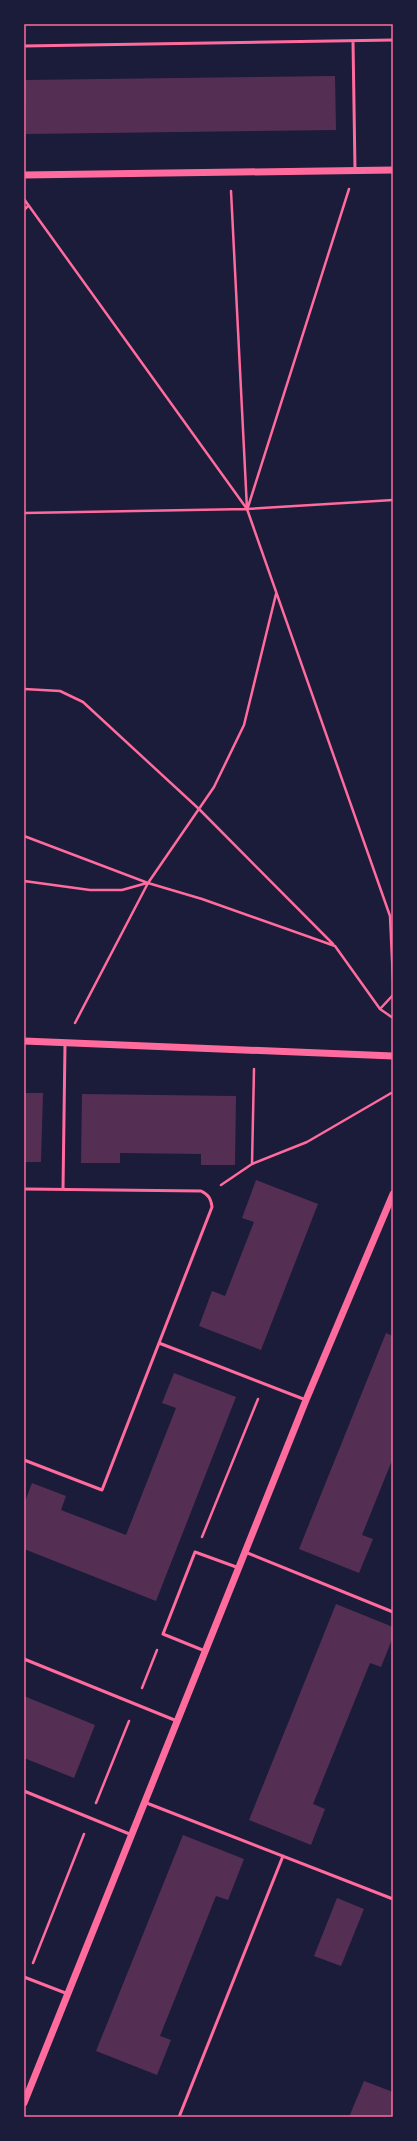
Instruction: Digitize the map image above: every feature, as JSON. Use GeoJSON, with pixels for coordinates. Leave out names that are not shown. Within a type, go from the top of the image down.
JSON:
{"type":"FeatureCollection","features":[{"type":"Feature","properties":{"kind":"street"},"geometry":{"type":"LineString","coordinates":[[24,175],[393,170]]}},
{"type":"Feature","properties":{"kind":"street"},"geometry":{"type":"LineString","coordinates":[[24,1041],[393,1056]]}},
{"type":"Feature","properties":{"kind":"street"},"geometry":{"type":"LineString","coordinates":[[24,2103],[306,1400],[393,1194]]}},
{"type":"Feature","properties":{"kind":"lane"},"geometry":{"type":"LineString","coordinates":[[24,46],[393,40]]}},
{"type":"Feature","properties":{"kind":"lane"},"geometry":{"type":"LineString","coordinates":[[352,41],[355,170]]}},
{"type":"Feature","properties":{"kind":"lane"},"geometry":{"type":"LineString","coordinates":[[63,1189],[66,1042]]}},
{"type":"Feature","properties":{"kind":"lane"},"geometry":{"type":"LineString","coordinates":[[24,1189],[201,1191],[207,1194],[212,1200],[212,1207],[102,1490],[24,1460]]}},
{"type":"Feature","properties":{"kind":"lane"},"geometry":{"type":"LineString","coordinates":[[159,1343],[306,1400]]}},
{"type":"Feature","properties":{"kind":"lane"},"geometry":{"type":"LineString","coordinates":[[205,1651],[163,1634],[196,1552],[238,1568]]}},
{"type":"Feature","properties":{"kind":"lane"},"geometry":{"type":"LineString","coordinates":[[245,1552],[393,1612]]}},
{"type":"Feature","properties":{"kind":"lane"},"geometry":{"type":"LineString","coordinates":[[24,1659],[177,1721]]}},
{"type":"Feature","properties":{"kind":"lane"},"geometry":{"type":"LineString","coordinates":[[24,1791],[132,1835]]}},
{"type":"Feature","properties":{"kind":"lane"},"geometry":{"type":"LineString","coordinates":[[144,1802],[393,1899]]}},
{"type":"Feature","properties":{"kind":"lane"},"geometry":{"type":"LineString","coordinates":[[179,2117],[283,1856]]}},
{"type":"Feature","properties":{"kind":"lane"},"geometry":{"type":"LineString","coordinates":[[24,1977],[68,1994]]}},
{"type":"Feature","properties":{"kind":"path"},"geometry":{"type":"LineString","coordinates":[[247,509],[355,170]]}},
{"type":"Feature","properties":{"kind":"path"},"geometry":{"type":"LineString","coordinates":[[230,172],[247,509]]}},
{"type":"Feature","properties":{"kind":"path"},"geometry":{"type":"LineString","coordinates":[[24,199],[247,509],[390,916],[393,980]]}},
{"type":"Feature","properties":{"kind":"path"},"geometry":{"type":"LineString","coordinates":[[24,210],[28,206]]}},
{"type":"Feature","properties":{"kind":"path"},"geometry":{"type":"LineString","coordinates":[[24,512],[247,509],[393,500]]}},
{"type":"Feature","properties":{"kind":"path"},"geometry":{"type":"LineString","coordinates":[[66,1042],[148,883],[214,787],[244,725],[277,593]]}},
{"type":"Feature","properties":{"kind":"path"},"geometry":{"type":"LineString","coordinates":[[24,689],[60,691],[83,702],[199,808],[335,946],[380,1009],[393,1018]]}},
{"type":"Feature","properties":{"kind":"path"},"geometry":{"type":"LineString","coordinates":[[24,836],[148,883],[202,899],[335,946]]}},
{"type":"Feature","properties":{"kind":"path"},"geometry":{"type":"LineString","coordinates":[[24,881],[90,890],[122,890],[148,883]]}},
{"type":"Feature","properties":{"kind":"path"},"geometry":{"type":"LineString","coordinates":[[380,1009],[393,995]]}},
{"type":"Feature","properties":{"kind":"path"},"geometry":{"type":"LineString","coordinates":[[252,1164],[255,1050]]}},
{"type":"Feature","properties":{"kind":"path"},"geometry":{"type":"LineString","coordinates":[[207,1194],[252,1164],[307,1142],[393,1092]]}},
{"type":"Feature","properties":{"kind":"path"},"geometry":{"type":"LineString","coordinates":[[196,1552],[265,1384]]}},
{"type":"Feature","properties":{"kind":"building"},"geometry":{"type":"Polygon","coordinates":[[[335,76],[336,130],[26,134],[25,80],[335,76]]]}},
{"type":"Feature","properties":{"kind":"building"},"geometry":{"type":"Polygon","coordinates":[[[24,1093],[43,1093],[41,1162],[24,1162],[24,1093]]]}},
{"type":"Feature","properties":{"kind":"building"},"geometry":{"type":"Polygon","coordinates":[[[82,1094],[236,1096],[235,1165],[201,1165],[201,1154],[120,1153],[120,1163],[81,1163],[82,1094]]]}},
{"type":"Feature","properties":{"kind":"building"},"geometry":{"type":"Polygon","coordinates":[[[256,1180],[318,1204],[261,1350],[199,1326],[212,1291],[225,1296],[254,1222],[242,1218],[256,1180]]]}},
{"type":"Feature","properties":{"kind":"building"},"geometry":{"type":"Polygon","coordinates":[[[386,1333],[393,1336],[393,1458],[362,1535],[373,1539],[359,1573],[299,1549],[386,1333]]]}},
{"type":"Feature","properties":{"kind":"building"},"geometry":{"type":"Polygon","coordinates":[[[174,1373],[236,1397],[156,1601],[24,1549],[24,1504],[32,1483],[66,1496],[61,1510],[126,1535],[176,1408],[162,1403],[174,1373]]]}},
{"type":"Feature","properties":{"kind":"building"},"geometry":{"type":"Polygon","coordinates":[[[336,1604],[393,1627],[393,1637],[381,1667],[370,1663],[313,1804],[325,1809],[311,1845],[249,1820],[336,1604]]]}},
{"type":"Feature","properties":{"kind":"building"},"geometry":{"type":"Polygon","coordinates":[[[24,1696],[95,1725],[74,1778],[24,1758],[24,1696]]]}},
{"type":"Feature","properties":{"kind":"building"},"geometry":{"type":"Polygon","coordinates":[[[183,1835],[244,1859],[228,1900],[216,1896],[160,2036],[171,2040],[157,2075],[96,2051],[183,1835]]]}},
{"type":"Feature","properties":{"kind":"building"},"geometry":{"type":"Polygon","coordinates":[[[337,1898],[364,1909],[341,1966],[314,1956],[337,1898]]]}},
{"type":"Feature","properties":{"kind":"building"},"geometry":{"type":"Polygon","coordinates":[[[364,2081],[393,2092],[393,2117],[349,2117],[364,2081]]]}}]}
